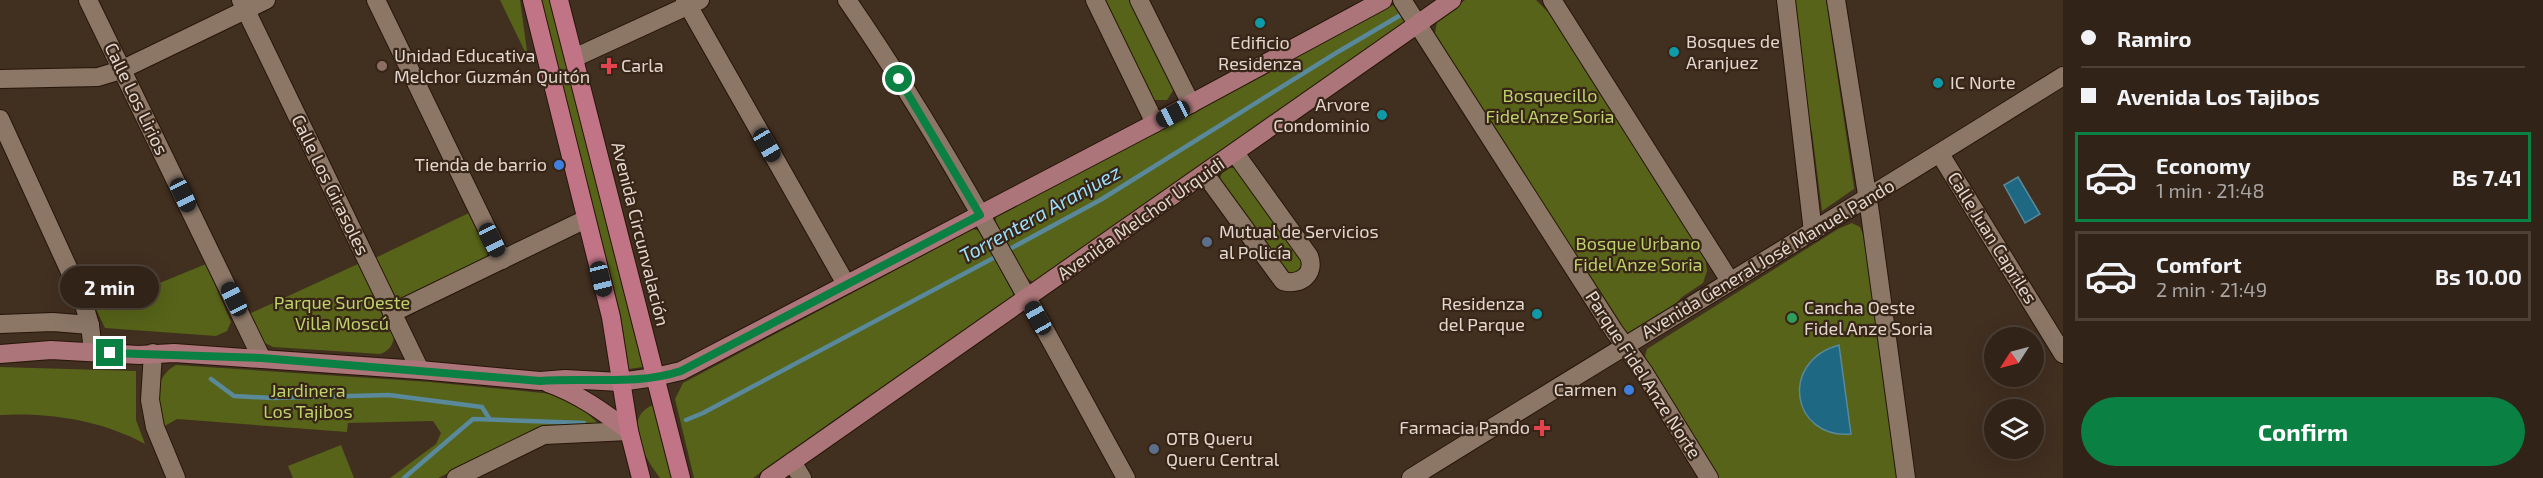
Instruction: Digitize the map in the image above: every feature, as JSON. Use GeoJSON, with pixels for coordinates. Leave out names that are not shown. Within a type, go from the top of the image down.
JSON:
{"type":"FeatureCollection","features":[{"type":"Feature","properties":{"kind":"highway"},"geometry":{"type":"LineString","coordinates":[[532,0],[611,317],[628,431],[641,478]]}},
{"type":"Feature","properties":{"kind":"highway","name":"Avenida Circunvalación"},"geometry":{"type":"LineString","coordinates":[[560,0],[681,478]]}},
{"type":"Feature","properties":{"kind":"main road"},"geometry":{"type":"LineString","coordinates":[[0,354],[51,350],[262,358],[540,381],[565,379],[620,381],[681,371],[1191,104],[1383,0]]}},
{"type":"Feature","properties":{"kind":"main road","name":"Avenida Melchor Urquidi"},"geometry":{"type":"LineString","coordinates":[[770,478],[1452,0]]}},
{"type":"Feature","properties":{"kind":"main road"},"geometry":{"type":"LineString","coordinates":[[540,381],[575,393],[628,431]]}},
{"type":"Feature","properties":{"kind":"street","name":"Calle Los Lirios"},"geometry":{"type":"LineString","coordinates":[[88,0],[262,358]]}},
{"type":"Feature","properties":{"kind":"street"},"geometry":{"type":"LineString","coordinates":[[0,79],[98,77],[121,70],[243,5],[266,0]]}},
{"type":"Feature","properties":{"kind":"street"},"geometry":{"type":"LineString","coordinates":[[376,0],[502,260]]}},
{"type":"Feature","properties":{"kind":"street"},"geometry":{"type":"LineString","coordinates":[[847,0],[888,59],[980,215],[1126,478]]}},
{"type":"Feature","properties":{"kind":"street"},"geometry":{"type":"LineString","coordinates":[[1095,0],[1155,123]]}},
{"type":"Feature","properties":{"kind":"street"},"geometry":{"type":"LineString","coordinates":[[1139,0],[1191,104]]}},
{"type":"Feature","properties":{"kind":"street","name":"Parque Fidel Anze Norte"},"geometry":{"type":"LineString","coordinates":[[1402,0],[1643,371],[1709,478]]}},
{"type":"Feature","properties":{"kind":"street"},"geometry":{"type":"LineString","coordinates":[[1552,0],[1730,281]]}},
{"type":"Feature","properties":{"kind":"street"},"geometry":{"type":"LineString","coordinates":[[1786,0],[1813,232]]}},
{"type":"Feature","properties":{"kind":"street"},"geometry":{"type":"LineString","coordinates":[[1836,0],[1868,199],[1905,478]]}},
{"type":"Feature","properties":{"kind":"street"},"geometry":{"type":"LineString","coordinates":[[574,58],[691,2],[846,284]]}},
{"type":"Feature","properties":{"kind":"street","name":"Calle Los Girasoles"},"geometry":{"type":"LineString","coordinates":[[243,5],[420,370]]}},
{"type":"Feature","properties":{"kind":"street","name":"Avenida General José Manuel Pando"},"geometry":{"type":"LineString","coordinates":[[1412,478],[1624,345],[1868,199],[2063,76]]}},
{"type":"Feature","properties":{"kind":"street"},"geometry":{"type":"LineString","coordinates":[[0,119],[82,298],[90,326],[93,351]]}},
{"type":"Feature","properties":{"kind":"street"},"geometry":{"type":"LineString","coordinates":[[1205,174],[1283,281],[1302,280],[1311,270],[1312,264],[1309,256],[1235,153]]}},
{"type":"Feature","properties":{"kind":"street","name":"Calle Juan Capriles"},"geometry":{"type":"LineString","coordinates":[[1940,154],[2063,354]]}},
{"type":"Feature","properties":{"kind":"street"},"geometry":{"type":"LineString","coordinates":[[392,313],[586,219]]}},
{"type":"Feature","properties":{"kind":"street"},"geometry":{"type":"LineString","coordinates":[[0,324],[52,322],[90,326]]}},
{"type":"Feature","properties":{"kind":"street"},"geometry":{"type":"LineString","coordinates":[[153,353],[150,400],[155,427],[176,478]]}},
{"type":"Feature","properties":{"kind":"street"},"geometry":{"type":"LineString","coordinates":[[456,478],[544,435],[628,431]]}},
{"type":"Feature","properties":{"kind":"street"},"geometry":{"type":"LineString","coordinates":[[792,462],[802,478]]}},
{"type":"Feature","properties":{"kind":"green space"},"geometry":{"type":"Polygon","coordinates":[[[500,0],[520,0],[528,58],[500,0]]]}},
{"type":"Feature","properties":{"kind":"green space"},"geometry":{"type":"Polygon","coordinates":[[[541,0],[550,0],[643,367],[629,369],[621,316],[541,0]]]}},
{"type":"Feature","properties":{"kind":"green space"},"geometry":{"type":"Polygon","coordinates":[[[1101,0],[1131,0],[1174,89],[1167,100],[1153,100],[1101,0]]]}},
{"type":"Feature","properties":{"kind":"green space","name":"Bosquecillo Fidel Anze Soria"},"geometry":{"type":"Polygon","coordinates":[[[1465,0],[1536,0],[1549,13],[1573,51],[1579,53],[1584,62],[1582,66],[1705,256],[1707,271],[1703,283],[1682,297],[1668,312],[1622,336],[1609,336],[1603,331],[1600,320],[1435,33],[1437,22],[1465,0]]]}},
{"type":"Feature","properties":{"kind":"green space"},"geometry":{"type":"Polygon","coordinates":[[[1794,0],[1826,0],[1854,187],[1822,211],[1812,132],[1806,114],[1794,0]]]}},
{"type":"Feature","properties":{"kind":"green space"},"geometry":{"type":"Polygon","coordinates":[[[1393,5],[1404,14],[1404,23],[1036,283],[1016,265],[1003,244],[996,217],[1393,5]]]}},
{"type":"Feature","properties":{"kind":"green space"},"geometry":{"type":"Polygon","coordinates":[[[1229,168],[1236,168],[1306,266],[1289,278],[1220,179],[1222,172],[1229,168]]]}},
{"type":"Feature","properties":{"kind":"green space","name":"Parque SurOeste Villa Moscú"},"geometry":{"type":"Polygon","coordinates":[[[473,211],[489,249],[486,258],[400,300],[395,299],[373,259],[473,211]]]}},
{"type":"Feature","properties":{"kind":"green space","name":"Bosque Urbano Fidel Anze Soria"},"geometry":{"type":"Polygon","coordinates":[[[1852,223],[1860,227],[1867,245],[1899,478],[1718,478],[1650,367],[1645,356],[1647,349],[1838,229],[1852,223]]]}},
{"type":"Feature","properties":{"kind":"green space"},"geometry":{"type":"Polygon","coordinates":[[[973,229],[980,231],[1014,299],[857,404],[753,478],[694,478],[675,399],[683,383],[973,229]]]}},
{"type":"Feature","properties":{"kind":"green space","name":"Parque SurOeste Villa Moscú"},"geometry":{"type":"Polygon","coordinates":[[[360,263],[394,334],[392,344],[386,351],[380,354],[273,347],[265,343],[249,314],[360,263]]]}},
{"type":"Feature","properties":{"kind":"green space","name":"Parque SurOeste Villa Moscú"},"geometry":{"type":"Polygon","coordinates":[[[206,264],[231,322],[227,331],[216,336],[105,328],[96,309],[206,264]]]}},
{"type":"Feature","properties":{"kind":"green space","name":"Jardinera Los Tajibos"},"geometry":{"type":"Polygon","coordinates":[[[176,365],[430,382],[553,394],[577,404],[601,426],[533,431],[438,478],[390,478],[436,444],[441,433],[433,421],[348,423],[347,432],[177,419],[163,427],[158,392],[163,377],[176,365]]]}},
{"type":"Feature","properties":{"kind":"green space"},"geometry":{"type":"Polygon","coordinates":[[[0,367],[136,371],[136,420],[145,444],[111,429],[74,419],[37,415],[0,415],[0,367]]]}},
{"type":"Feature","properties":{"kind":"green space"},"geometry":{"type":"Polygon","coordinates":[[[653,405],[673,478],[660,478],[648,461],[639,440],[638,419],[643,411],[653,405]]]}},
{"type":"Feature","properties":{"kind":"green space"},"geometry":{"type":"Polygon","coordinates":[[[341,445],[354,478],[293,478],[288,466],[341,445]]]}},
{"type":"Feature","properties":{"kind":"water"},"geometry":{"type":"Polygon","coordinates":[[[2018,177],[2040,214],[2025,223],[2004,185],[2018,177]]]}},
{"type":"Feature","properties":{"kind":"water"},"geometry":{"type":"Polygon","coordinates":[[[1839,345],[1851,434],[1831,432],[1816,425],[1805,413],[1800,398],[1800,382],[1807,367],[1820,354],[1839,345]]]}},
{"type":"Feature","properties":{"kind":"waterway","name":"Torrentera Aranjuez"},"geometry":{"type":"LineString","coordinates":[[1006,251],[1102,199],[1399,16]]}},
{"type":"Feature","properties":{"kind":"waterway","name":"Torrentera Aranjuez"},"geometry":{"type":"LineString","coordinates":[[686,420],[999,255]]}},
{"type":"Feature","properties":{"kind":"waterway"},"geometry":{"type":"LineString","coordinates":[[211,379],[234,396],[273,398],[389,395],[482,407],[489,418]]}},
{"type":"Feature","properties":{"kind":"waterway","name":"Torrentera Aranjuez"},"geometry":{"type":"LineString","coordinates":[[404,478],[473,419],[584,423]]}},
{"type":"Feature","properties":{"kind":"place","name":"Edificio Residenza"},"geometry":{"type":"Point","coordinates":[1260,23]}},
{"type":"Feature","properties":{"kind":"place","name":"Bosques de Aranjuez"},"geometry":{"type":"Point","coordinates":[1674,52]}},
{"type":"Feature","properties":{"kind":"place","name":"Unidad Educativa Melchor Guzmán Quitón"},"geometry":{"type":"Point","coordinates":[382,66]}},
{"type":"Feature","properties":{"kind":"place","name":"Carla"},"geometry":{"type":"Point","coordinates":[609,66]}},
{"type":"Feature","properties":{"kind":"place","name":"IC Norte"},"geometry":{"type":"Point","coordinates":[1938,83]}},
{"type":"Feature","properties":{"kind":"place","name":"Arvore Condominio"},"geometry":{"type":"Point","coordinates":[1382,115]}},
{"type":"Feature","properties":{"kind":"place","name":"Tienda de barrio"},"geometry":{"type":"Point","coordinates":[559,165]}},
{"type":"Feature","properties":{"kind":"place","name":"Mutual de Servicios al Policía"},"geometry":{"type":"Point","coordinates":[1207,242]}},
{"type":"Feature","properties":{"kind":"place","name":"Residenza del Parque"},"geometry":{"type":"Point","coordinates":[1537,314]}},
{"type":"Feature","properties":{"kind":"place","name":"Cancha Oeste Fidel Anze Soria"},"geometry":{"type":"Point","coordinates":[1792,318]}},
{"type":"Feature","properties":{"kind":"place","name":"Carmen"},"geometry":{"type":"Point","coordinates":[1629,390]}},
{"type":"Feature","properties":{"kind":"place","name":"Farmacia Pando"},"geometry":{"type":"Point","coordinates":[1542,428]}},
{"type":"Feature","properties":{"kind":"place","name":"OTB Queru Queru Central"},"geometry":{"type":"Point","coordinates":[1154,449]}},
{"type":"Feature","properties":{"kind":"route"},"geometry":{"type":"LineString","coordinates":[[110,353],[139,355],[174,353],[209,357],[262,358],[540,381],[565,379],[620,381],[669,375],[681,371],[980,215],[899,79]]}}]}
